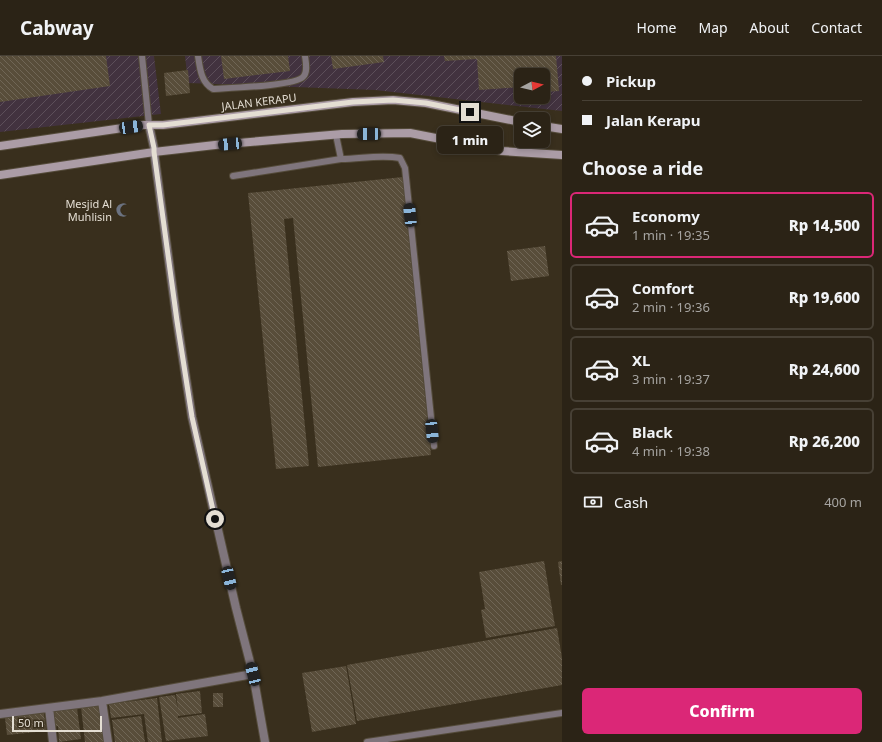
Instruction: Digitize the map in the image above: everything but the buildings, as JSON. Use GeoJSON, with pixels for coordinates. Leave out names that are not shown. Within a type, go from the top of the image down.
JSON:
{"type":"FeatureCollection","features":[{"type":"Feature","properties":{"kind":"street","name":"JALAN KERAPU"},"geometry":{"type":"LineString","coordinates":[[0,146],[149,125],[163,125],[353,102],[393,100],[426,103],[514,121]]}},
{"type":"Feature","properties":{"kind":"street"},"geometry":{"type":"LineString","coordinates":[[149,125],[154,148],[177,321],[192,417],[236,608],[253,674],[264,742]]}},
{"type":"Feature","properties":{"kind":"street"},"geometry":{"type":"LineString","coordinates":[[550,127],[562,129]]}},
{"type":"Feature","properties":{"kind":"street"},"geometry":{"type":"LineString","coordinates":[[0,175],[154,152],[215,145],[336,135],[410,133],[502,151],[562,155]]}},
{"type":"Feature","properties":{"kind":"street"},"geometry":{"type":"LineString","coordinates":[[0,714],[102,701],[253,674]]}},
{"type":"Feature","properties":{"kind":"street"},"geometry":{"type":"LineString","coordinates":[[102,701],[108,742]]}},
{"type":"Feature","properties":{"kind":"street"},"geometry":{"type":"LineString","coordinates":[[48,708],[53,742]]}},
{"type":"Feature","properties":{"kind":"lane"},"geometry":{"type":"LineString","coordinates":[[142,56],[149,125]]}},
{"type":"Feature","properties":{"kind":"lane"},"geometry":{"type":"LineString","coordinates":[[198,56],[200,69],[205,84],[213,89],[271,85],[298,80],[303,78],[305,74],[305,56]]}},
{"type":"Feature","properties":{"kind":"lane"},"geometry":{"type":"LineString","coordinates":[[336,135],[341,159]]}},
{"type":"Feature","properties":{"kind":"lane"},"geometry":{"type":"LineString","coordinates":[[233,176],[341,159],[388,156],[400,158],[405,168],[434,446]]}},
{"type":"Feature","properties":{"kind":"lane"},"geometry":{"type":"LineString","coordinates":[[367,742],[562,713]]}},
{"type":"Feature","properties":{"kind":"shaded area"},"geometry":{"type":"Polygon","coordinates":[[[0,56],[154,56],[161,114],[0,132],[0,56]]]}},
{"type":"Feature","properties":{"kind":"shaded area"},"geometry":{"type":"Polygon","coordinates":[[[185,56],[562,56],[562,111],[375,90],[188,83],[185,56]]]}},
{"type":"Feature","properties":{"kind":"place","name":"Mesjid Al Muhlisin"},"geometry":{"type":"Point","coordinates":[123,210]}},
{"type":"Feature","properties":{"kind":"route"},"geometry":{"type":"LineString","coordinates":[[215,519],[192,417],[177,321],[154,148],[149,125],[163,125],[353,102],[393,100],[426,103],[470,112]]}}]}
